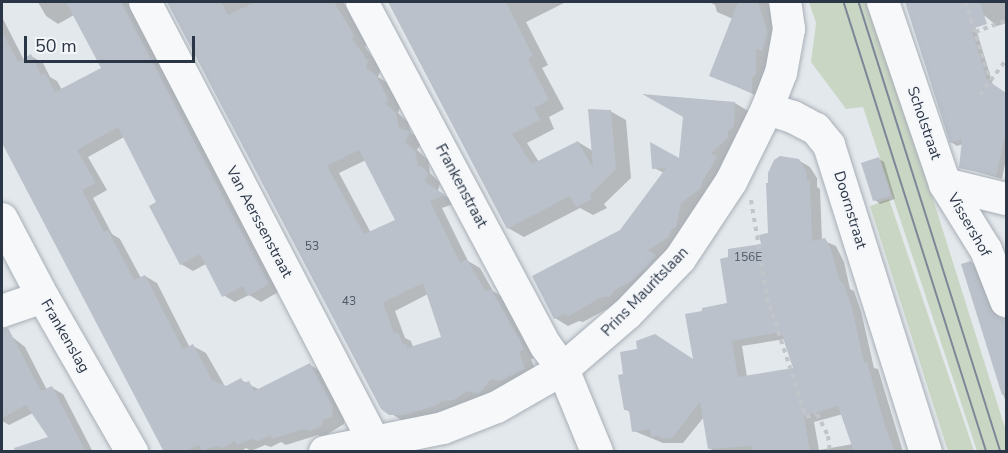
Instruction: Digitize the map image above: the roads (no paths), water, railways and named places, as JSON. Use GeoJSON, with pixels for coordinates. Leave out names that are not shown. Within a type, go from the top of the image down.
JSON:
{"type":"FeatureCollection","features":[{"type":"Feature","properties":{"kind":"street","name":"Van Aerssenstraat"},"geometry":{"type":"LineString","coordinates":[[145,2],[374,442]]}},
{"type":"Feature","properties":{"kind":"street","name":"Frankenstraat"},"geometry":{"type":"LineString","coordinates":[[362,2],[546,346],[563,369]]}},
{"type":"Feature","properties":{"kind":"street"},"geometry":{"type":"LineString","coordinates":[[767,109],[787,47],[789,29],[784,2]]}},
{"type":"Feature","properties":{"kind":"street","name":"Scholstraat"},"geometry":{"type":"LineString","coordinates":[[883,2],[945,184]]}},
{"type":"Feature","properties":{"kind":"street","name":"Prins Mauritslaan"},"geometry":{"type":"LineString","coordinates":[[325,452],[443,428],[497,407],[563,369],[594,345],[680,259],[731,183],[767,109]]}},
{"type":"Feature","properties":{"kind":"street","name":"Doornstraat"},"geometry":{"type":"LineString","coordinates":[[767,109],[793,117],[816,129],[830,145],[926,452]]}},
{"type":"Feature","properties":{"kind":"street"},"geometry":{"type":"LineString","coordinates":[[945,184],[1006,199]]}},
{"type":"Feature","properties":{"kind":"street","name":"Vissershof"},"geometry":{"type":"LineString","coordinates":[[945,184],[986,250],[1006,301]]}},
{"type":"Feature","properties":{"kind":"street","name":"Frankenslag"},"geometry":{"type":"LineString","coordinates":[[2,219],[43,297],[132,452]]}},
{"type":"Feature","properties":{"kind":"street"},"geometry":{"type":"LineString","coordinates":[[2,311],[43,297]]}},
{"type":"Feature","properties":{"kind":"street"},"geometry":{"type":"LineString","coordinates":[[563,369],[597,452]]}},
{"type":"Feature","properties":{"kind":"tram line"},"geometry":{"type":"LineString","coordinates":[[844,2],[987,452]]}},
{"type":"Feature","properties":{"kind":"tram line"},"geometry":{"type":"LineString","coordinates":[[859,2],[1001,452]]}}]}
